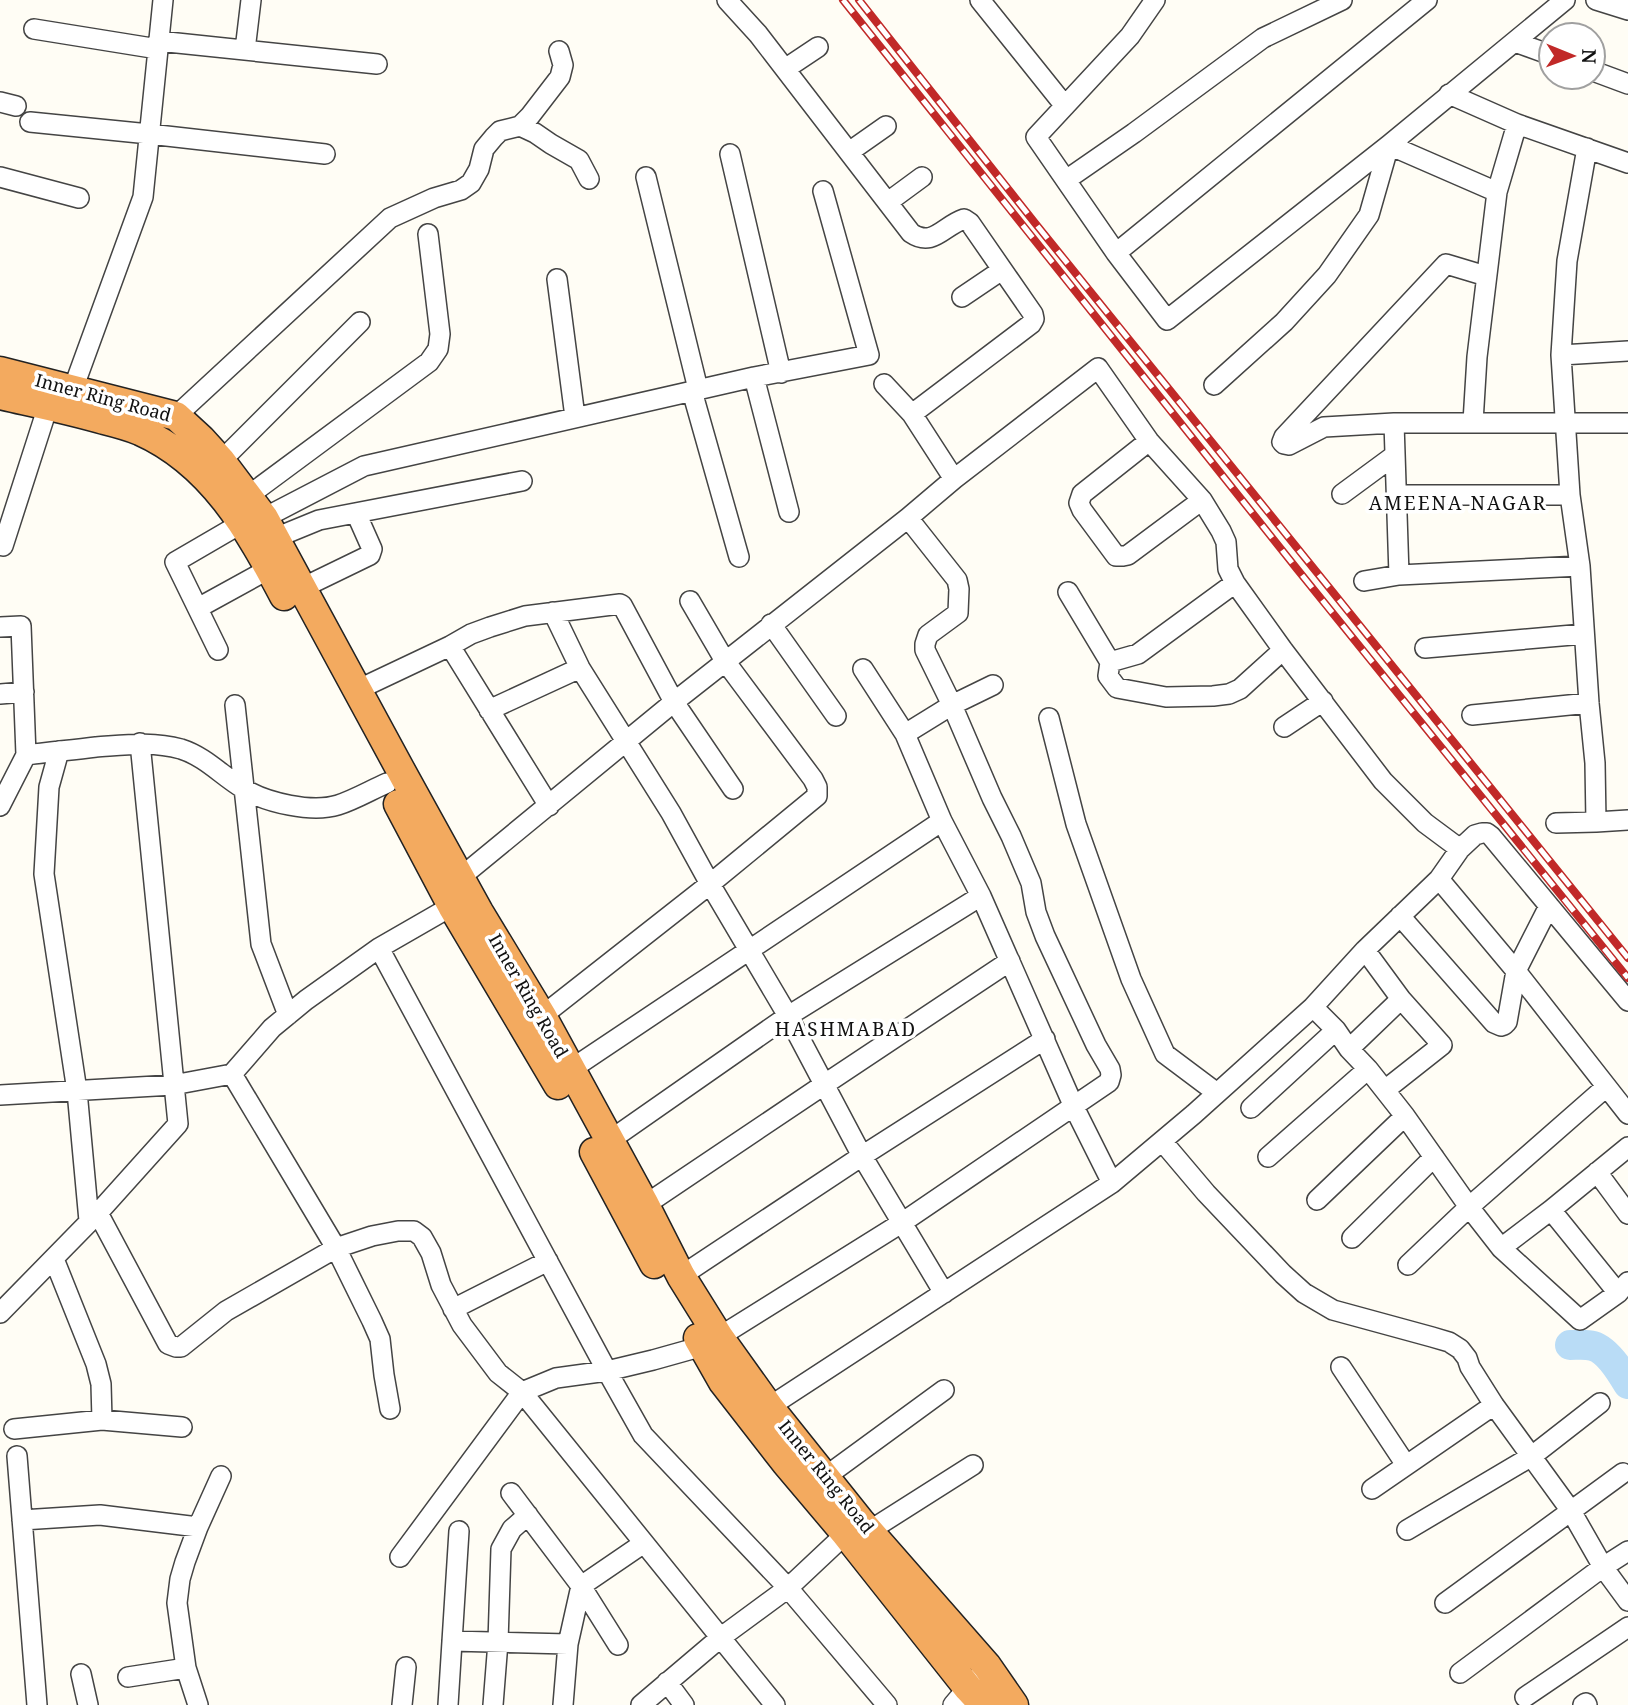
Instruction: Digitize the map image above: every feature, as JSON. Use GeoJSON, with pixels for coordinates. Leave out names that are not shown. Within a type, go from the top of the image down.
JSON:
{"type":"FeatureCollection","features":[{"type":"Feature","properties":{"kind":"highway","name":"Inner Ring Road"},"geometry":{"type":"LineString","coordinates":[[0,371],[176,416],[221,461],[302,588],[357,691],[452,892],[479,912],[542,1016],[681,1276],[711,1342],[723,1382],[778,1453],[858,1529],[987,1666],[1014,1705]]}},
{"type":"Feature","properties":{"kind":"highway","name":"Inner Ring Road"},"geometry":{"type":"LineString","coordinates":[[0,395],[71,411],[139,431],[201,472],[228,502],[257,519],[269,569],[387,783],[452,892],[666,1285],[825,1477],[969,1699]]}},
{"type":"Feature","properties":{"kind":"street"},"geometry":{"type":"LineString","coordinates":[[73,390],[143,197],[163,0]]}},
{"type":"Feature","properties":{"kind":"street"},"geometry":{"type":"LineString","coordinates":[[245,50],[251,0]]}},
{"type":"Feature","properties":{"kind":"street"},"geometry":{"type":"LineString","coordinates":[[727,0],[758,34],[911,233],[926,240],[938,235],[954,222],[964,219],[970,223],[1033,314],[1034,319],[1026,328],[912,414]]}},
{"type":"Feature","properties":{"kind":"street"},"geometry":{"type":"LineString","coordinates":[[980,0],[1065,106]]}},
{"type":"Feature","properties":{"kind":"street"},"geometry":{"type":"LineString","coordinates":[[1155,0],[1130,36],[1036,137],[1116,253],[1167,320],[1565,0]]}},
{"type":"Feature","properties":{"kind":"street"},"geometry":{"type":"LineString","coordinates":[[1066,180],[1263,38],[1342,0]]}},
{"type":"Feature","properties":{"kind":"street"},"geometry":{"type":"LineString","coordinates":[[1116,253],[1427,0]]}},
{"type":"Feature","properties":{"kind":"street"},"geometry":{"type":"LineString","coordinates":[[1596,0],[1628,9]]}},
{"type":"Feature","properties":{"kind":"street"},"geometry":{"type":"LineString","coordinates":[[34,29],[158,45],[245,50],[377,64]]}},
{"type":"Feature","properties":{"kind":"street"},"geometry":{"type":"LineString","coordinates":[[1515,42],[1537,50]]}},
{"type":"Feature","properties":{"kind":"street"},"geometry":{"type":"LineString","coordinates":[[785,69],[818,47]]}},
{"type":"Feature","properties":{"kind":"street"},"geometry":{"type":"LineString","coordinates":[[176,416],[390,218],[434,198],[461,190],[471,183],[479,169],[484,149],[494,137],[500,131],[520,126],[561,76],[559,51]]}},
{"type":"Feature","properties":{"kind":"street"},"geometry":{"type":"LineString","coordinates":[[1607,76],[1628,84]]}},
{"type":"Feature","properties":{"kind":"street"},"geometry":{"type":"LineString","coordinates":[[1449,94],[1517,124],[1628,163]]}},
{"type":"Feature","properties":{"kind":"street"},"geometry":{"type":"LineString","coordinates":[[30,122],[325,154]]}},
{"type":"Feature","properties":{"kind":"street"},"geometry":{"type":"LineString","coordinates":[[1473,422],[1476,357],[1497,192],[1517,124]]}},
{"type":"Feature","properties":{"kind":"street"},"geometry":{"type":"LineString","coordinates":[[520,126],[535,132],[579,160],[589,179]]}},
{"type":"Feature","properties":{"kind":"street"},"geometry":{"type":"LineString","coordinates":[[849,152],[886,126]]}},
{"type":"Feature","properties":{"kind":"street"},"geometry":{"type":"LineString","coordinates":[[1388,145],[1497,192]]}},
{"type":"Feature","properties":{"kind":"street"},"geometry":{"type":"LineString","coordinates":[[1214,385],[1284,322],[1327,275],[1369,215],[1388,145]]}},
{"type":"Feature","properties":{"kind":"street"},"geometry":{"type":"LineString","coordinates":[[1587,148],[1567,261],[1561,355],[1570,495],[1580,566],[1595,763],[1596,822]]}},
{"type":"Feature","properties":{"kind":"street"},"geometry":{"type":"LineString","coordinates":[[730,154],[781,373]]}},
{"type":"Feature","properties":{"kind":"street"},"geometry":{"type":"LineString","coordinates":[[0,177],[79,198]]}},
{"type":"Feature","properties":{"kind":"street"},"geometry":{"type":"LineString","coordinates":[[646,177],[695,390],[739,558]]}},
{"type":"Feature","properties":{"kind":"street"},"geometry":{"type":"LineString","coordinates":[[888,202],[922,177]]}},
{"type":"Feature","properties":{"kind":"street"},"geometry":{"type":"LineString","coordinates":[[218,650],[175,562],[364,466],[754,377],[869,355],[823,191]]}},
{"type":"Feature","properties":{"kind":"street"},"geometry":{"type":"LineString","coordinates":[[257,519],[429,362],[438,349],[440,334],[428,234]]}},
{"type":"Feature","properties":{"kind":"street"},"geometry":{"type":"LineString","coordinates":[[1486,276],[1446,264],[1282,442],[1289,445],[1324,427],[1394,423],[1628,423]]}},
{"type":"Feature","properties":{"kind":"street"},"geometry":{"type":"LineString","coordinates":[[962,297],[1002,270]]}},
{"type":"Feature","properties":{"kind":"street"},"geometry":{"type":"LineString","coordinates":[[557,279],[575,417]]}},
{"type":"Feature","properties":{"kind":"street"},"geometry":{"type":"LineString","coordinates":[[221,461],[360,322]]}},
{"type":"Feature","properties":{"kind":"street"},"geometry":{"type":"LineString","coordinates":[[1561,355],[1627,345]]}},
{"type":"Feature","properties":{"kind":"street"},"geometry":{"type":"LineString","coordinates":[[0,1095],[173,1085],[232,1074],[272,1028],[306,1000],[380,948],[452,892],[625,741],[1098,368],[1149,441],[1202,500],[1226,542],[1228,569],[1235,583],[1283,650],[1383,781],[1425,823],[1460,849]]}},
{"type":"Feature","properties":{"kind":"street"},"geometry":{"type":"LineString","coordinates":[[754,377],[789,512]]}},
{"type":"Feature","properties":{"kind":"street"},"geometry":{"type":"LineString","coordinates":[[884,384],[912,414],[954,479]]}},
{"type":"Feature","properties":{"kind":"street"},"geometry":{"type":"LineString","coordinates":[[4,546],[48,406]]}},
{"type":"Feature","properties":{"kind":"street"},"geometry":{"type":"LineString","coordinates":[[1394,423],[1399,575]]}},
{"type":"Feature","properties":{"kind":"street"},"geometry":{"type":"LineString","coordinates":[[1149,441],[1082,494],[1079,503],[1116,556],[1128,555],[1202,500]]}},
{"type":"Feature","properties":{"kind":"street"},"geometry":{"type":"LineString","coordinates":[[1342,494],[1395,455]]}},
{"type":"Feature","properties":{"kind":"street"},"geometry":{"type":"LineString","coordinates":[[257,519],[319,520],[522,481]]}},
{"type":"Feature","properties":{"kind":"street"},"geometry":{"type":"LineString","coordinates":[[1396,495],[1570,495]]}},
{"type":"Feature","properties":{"kind":"street"},"geometry":{"type":"LineString","coordinates":[[302,588],[370,555],[372,549],[356,513]]}},
{"type":"Feature","properties":{"kind":"street"},"geometry":{"type":"LineString","coordinates":[[400,1557],[522,1392],[556,1378],[607,1371],[711,1342],[903,1222],[1109,1082],[1110,1069],[1045,936],[1036,912],[1031,883],[1011,836],[925,650],[928,635],[958,613],[959,589],[957,580],[908,518]]}},
{"type":"Feature","properties":{"kind":"street"},"geometry":{"type":"LineString","coordinates":[[1364,582],[1399,575],[1580,566]]}},
{"type":"Feature","properties":{"kind":"street"},"geometry":{"type":"LineString","coordinates":[[198,608],[269,569]]}},
{"type":"Feature","properties":{"kind":"street"},"geometry":{"type":"LineString","coordinates":[[1110,662],[1138,654],[1235,583]]}},
{"type":"Feature","properties":{"kind":"street"},"geometry":{"type":"LineString","coordinates":[[1068,592],[1110,662],[1108,676],[1116,688],[1166,697],[1229,694],[1240,689],[1283,650]]}},
{"type":"Feature","properties":{"kind":"street"},"geometry":{"type":"LineString","coordinates":[[542,1016],[815,798],[817,791],[813,779],[725,662],[690,601]]}},
{"type":"Feature","properties":{"kind":"street"},"geometry":{"type":"LineString","coordinates":[[357,691],[490,626],[525,616],[622,605],[674,702],[733,789]]}},
{"type":"Feature","properties":{"kind":"street"},"geometry":{"type":"LineString","coordinates":[[553,612],[580,668],[671,813],[788,1016],[862,1156],[944,1293]]}},
{"type":"Feature","properties":{"kind":"street"},"geometry":{"type":"LineString","coordinates":[[771,624],[836,716]]}},
{"type":"Feature","properties":{"kind":"street"},"geometry":{"type":"LineString","coordinates":[[0,627],[21,626],[26,755],[0,806]]}},
{"type":"Feature","properties":{"kind":"street"},"geometry":{"type":"LineString","coordinates":[[1425,648],[1584,634]]}},
{"type":"Feature","properties":{"kind":"street"},"geometry":{"type":"LineString","coordinates":[[450,646],[549,806]]}},
{"type":"Feature","properties":{"kind":"street"},"geometry":{"type":"LineString","coordinates":[[489,710],[580,668]]}},
{"type":"Feature","properties":{"kind":"street"},"geometry":{"type":"LineString","coordinates":[[863,668],[905,734],[942,821],[981,896],[1074,1107],[1112,1183]]}},
{"type":"Feature","properties":{"kind":"street"},"geometry":{"type":"LineString","coordinates":[[905,734],[952,705],[993,685]]}},
{"type":"Feature","properties":{"kind":"street"},"geometry":{"type":"LineString","coordinates":[[0,694],[24,692]]}},
{"type":"Feature","properties":{"kind":"street"},"geometry":{"type":"LineString","coordinates":[[1284,727],[1323,701]]}},
{"type":"Feature","properties":{"kind":"street"},"geometry":{"type":"LineString","coordinates":[[1472,715],[1589,703]]}},
{"type":"Feature","properties":{"kind":"street"},"geometry":{"type":"LineString","coordinates":[[234,705],[261,944],[288,1015]]}},
{"type":"Feature","properties":{"kind":"street"},"geometry":{"type":"LineString","coordinates":[[1049,718],[1076,824],[1131,979],[1166,1054],[1217,1093]]}},
{"type":"Feature","properties":{"kind":"street"},"geometry":{"type":"LineString","coordinates":[[26,755],[140,743],[162,745],[184,750],[208,762],[245,790],[301,808],[337,805],[387,783]]}},
{"type":"Feature","properties":{"kind":"street"},"geometry":{"type":"LineString","coordinates":[[1,1309],[54,1259],[178,1124],[140,743]]}},
{"type":"Feature","properties":{"kind":"street"},"geometry":{"type":"LineString","coordinates":[[59,751],[50,787],[44,874],[94,1217],[168,1344],[181,1347],[226,1311],[336,1248],[372,1236],[414,1231],[422,1237],[441,1284],[462,1325],[498,1373],[522,1392],[775,1705]]}},
{"type":"Feature","properties":{"kind":"street"},"geometry":{"type":"LineString","coordinates":[[1556,823],[1628,820]]}},
{"type":"Feature","properties":{"kind":"street"},"geometry":{"type":"LineString","coordinates":[[570,1070],[942,821]]}},
{"type":"Feature","properties":{"kind":"street"},"geometry":{"type":"LineString","coordinates":[[769,1407],[1112,1183],[1313,1007],[1365,950],[1439,879],[1460,849],[1475,835],[1487,833],[1628,1001]]}},
{"type":"Feature","properties":{"kind":"street"},"geometry":{"type":"LineString","coordinates":[[1439,879],[1516,971],[1628,1114]]}},
{"type":"Feature","properties":{"kind":"street"},"geometry":{"type":"LineString","coordinates":[[609,1141],[788,1016],[981,896]]}},
{"type":"Feature","properties":{"kind":"street"},"geometry":{"type":"LineString","coordinates":[[1401,916],[1497,1025],[1504,1025],[1507,1022],[1516,971],[1549,906]]}},
{"type":"Feature","properties":{"kind":"street"},"geometry":{"type":"LineString","coordinates":[[380,948],[643,1435],[788,1588],[887,1705]]}},
{"type":"Feature","properties":{"kind":"street"},"geometry":{"type":"LineString","coordinates":[[1365,950],[1401,999],[1442,1045],[1385,1090]]}},
{"type":"Feature","properties":{"kind":"street"},"geometry":{"type":"LineString","coordinates":[[645,1205],[1010,961]]}},
{"type":"Feature","properties":{"kind":"street"},"geometry":{"type":"LineString","coordinates":[[1349,1049],[1401,999]]}},
{"type":"Feature","properties":{"kind":"street"},"geometry":{"type":"LineString","coordinates":[[1313,1007],[1336,1030],[1385,1090],[1501,1248],[1580,1320],[1623,1288],[1551,1210]]}},
{"type":"Feature","properties":{"kind":"street"},"geometry":{"type":"LineString","coordinates":[[1251,1108],[1336,1030]]}},
{"type":"Feature","properties":{"kind":"street"},"geometry":{"type":"LineString","coordinates":[[681,1276],[1045,1039]]}},
{"type":"Feature","properties":{"kind":"street"},"geometry":{"type":"LineString","coordinates":[[1268,1157],[1368,1069]]}},
{"type":"Feature","properties":{"kind":"street"},"geometry":{"type":"LineString","coordinates":[[232,1074],[336,1248],[380,1339],[390,1409]]}},
{"type":"Feature","properties":{"kind":"street"},"geometry":{"type":"LineString","coordinates":[[1408,1265],[1469,1207],[1606,1087]]}},
{"type":"Feature","properties":{"kind":"street"},"geometry":{"type":"LineString","coordinates":[[1317,1200],[1405,1116]]}},
{"type":"Feature","properties":{"kind":"street"},"geometry":{"type":"LineString","coordinates":[[1162,1141],[1206,1193],[1304,1293],[1333,1310],[1449,1342],[1460,1349],[1494,1405],[1571,1511],[1603,1566],[1628,1601]]}},
{"type":"Feature","properties":{"kind":"street"},"geometry":{"type":"LineString","coordinates":[[1501,1248],[1628,1147]]}},
{"type":"Feature","properties":{"kind":"street"},"geometry":{"type":"LineString","coordinates":[[1352,1238],[1434,1157]]}},
{"type":"Feature","properties":{"kind":"street"},"geometry":{"type":"LineString","coordinates":[[1597,1172],[1628,1214]]}},
{"type":"Feature","properties":{"kind":"street"},"geometry":{"type":"LineString","coordinates":[[54,1259],[96,1364],[101,1384],[102,1420]]}},
{"type":"Feature","properties":{"kind":"street"},"geometry":{"type":"LineString","coordinates":[[453,1309],[548,1261]]}},
{"type":"Feature","properties":{"kind":"street"},"geometry":{"type":"LineString","coordinates":[[1341,1367],[1406,1465]]}},
{"type":"Feature","properties":{"kind":"street"},"geometry":{"type":"LineString","coordinates":[[825,1477],[944,1390]]}},
{"type":"Feature","properties":{"kind":"street"},"geometry":{"type":"LineString","coordinates":[[1407,1530],[1532,1456],[1600,1403]]}},
{"type":"Feature","properties":{"kind":"street"},"geometry":{"type":"LineString","coordinates":[[1372,1489],[1494,1405]]}},
{"type":"Feature","properties":{"kind":"street"},"geometry":{"type":"LineString","coordinates":[[14,1429],[102,1420],[182,1427]]}},
{"type":"Feature","properties":{"kind":"street"},"geometry":{"type":"LineString","coordinates":[[17,1456],[37,1705]]}},
{"type":"Feature","properties":{"kind":"street"},"geometry":{"type":"LineString","coordinates":[[641,1705],[720,1638],[788,1588],[858,1529],[972,1465]]}},
{"type":"Feature","properties":{"kind":"street"},"geometry":{"type":"LineString","coordinates":[[1445,1603],[1623,1473]]}},
{"type":"Feature","properties":{"kind":"street"},"geometry":{"type":"LineString","coordinates":[[198,1705],[187,1668],[177,1603],[180,1579],[220,1476]]}},
{"type":"Feature","properties":{"kind":"street"},"geometry":{"type":"LineString","coordinates":[[511,1493],[581,1586],[618,1645]]}},
{"type":"Feature","properties":{"kind":"street"},"geometry":{"type":"LineString","coordinates":[[22,1520],[100,1515],[198,1527]]}},
{"type":"Feature","properties":{"kind":"street"},"geometry":{"type":"LineString","coordinates":[[493,1705],[501,1549],[512,1529],[528,1515]]}},
{"type":"Feature","properties":{"kind":"street"},"geometry":{"type":"LineString","coordinates":[[448,1705],[459,1531]]}},
{"type":"Feature","properties":{"kind":"street"},"geometry":{"type":"LineString","coordinates":[[563,1705],[568,1644],[581,1586],[645,1543]]}},
{"type":"Feature","properties":{"kind":"street"},"geometry":{"type":"LineString","coordinates":[[1461,1673],[1603,1566],[1628,1551]]}},
{"type":"Feature","properties":{"kind":"street"},"geometry":{"type":"LineString","coordinates":[[1525,1697],[1628,1627]]}},
{"type":"Feature","properties":{"kind":"street"},"geometry":{"type":"LineString","coordinates":[[452,1642],[568,1644]]}},
{"type":"Feature","properties":{"kind":"street"},"geometry":{"type":"LineString","coordinates":[[969,1699],[987,1666]]}},
{"type":"Feature","properties":{"kind":"street"},"geometry":{"type":"LineString","coordinates":[[402,1705],[406,1667]]}},
{"type":"Feature","properties":{"kind":"street"},"geometry":{"type":"LineString","coordinates":[[128,1677],[187,1668]]}},
{"type":"Feature","properties":{"kind":"street"},"geometry":{"type":"LineString","coordinates":[[81,1674],[88,1705]]}},
{"type":"Feature","properties":{"kind":"street"},"geometry":{"type":"LineString","coordinates":[[667,1682],[684,1705]]}},
{"type":"Feature","properties":{"kind":"waterway"},"geometry":{"type":"LineString","coordinates":[[1570,1345],[1598,1348],[1613,1362],[1628,1384]]}},
{"type":"Feature","properties":{"kind":"railway"},"geometry":{"type":"LineString","coordinates":[[843,0],[1297,569],[1628,978]]}},
{"type":"Feature","properties":{"kind":"railway"},"geometry":{"type":"LineString","coordinates":[[859,0],[1035,223],[1628,958]]}},
{"type":"Feature","properties":{"kind":"district","name":"AMEENA NAGAR"},"geometry":{"type":"Point","coordinates":[1458,503]}},
{"type":"Feature","properties":{"kind":"district","name":"HASHMABAD"},"geometry":{"type":"Point","coordinates":[846,1029]}}]}
